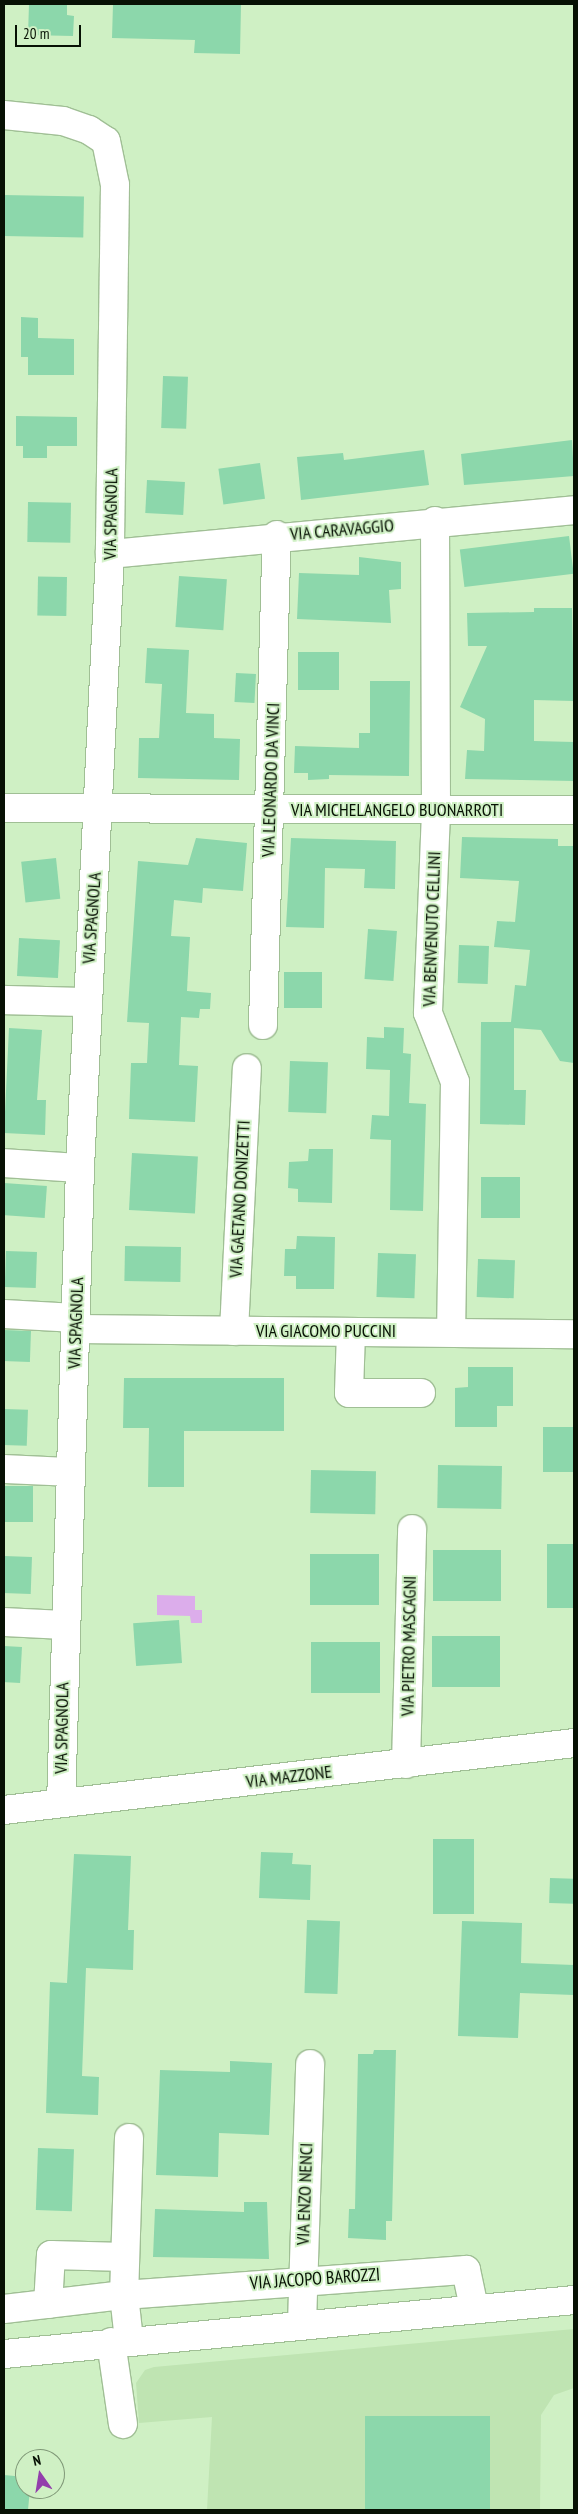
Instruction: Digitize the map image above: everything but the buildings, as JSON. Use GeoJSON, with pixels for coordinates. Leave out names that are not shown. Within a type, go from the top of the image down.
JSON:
{"type":"FeatureCollection","features":[{"type":"Feature","properties":{"kind":"street","name":"VIA SPAGNOLA"},"geometry":{"type":"LineString","coordinates":[[4,115],[63,121],[106,141],[115,185],[110,554],[100,806],[80,1168],[77,1323],[70,1472],[61,1804]]}},
{"type":"Feature","properties":{"kind":"street","name":"VIA CARAVAGGIO"},"geometry":{"type":"LineString","coordinates":[[110,554],[277,535],[574,510]]}},
{"type":"Feature","properties":{"kind":"street","name":"VIA BENVENUTO CELLINI"},"geometry":{"type":"LineString","coordinates":[[435,521],[436,812],[428,1013],[455,1082],[451,1332]]}},
{"type":"Feature","properties":{"kind":"street","name":"VIA LEONARDO DA VINCI"},"geometry":{"type":"LineString","coordinates":[[263,1025],[277,535]]}},
{"type":"Feature","properties":{"kind":"street","name":"VIA MICHELANGELO BUONARROTI"},"geometry":{"type":"LineString","coordinates":[[4,808],[100,806],[436,812],[574,810]]}},
{"type":"Feature","properties":{"kind":"street"},"geometry":{"type":"LineString","coordinates":[[4,1000],[88,1002]]}},
{"type":"Feature","properties":{"kind":"street","name":"VIA GAETANO DONIZETTI"},"geometry":{"type":"LineString","coordinates":[[234,1331],[247,1068]]}},
{"type":"Feature","properties":{"kind":"street"},"geometry":{"type":"LineString","coordinates":[[4,1163],[80,1168]]}},
{"type":"Feature","properties":{"kind":"street","name":"VIA GIACOMO PUCCINI"},"geometry":{"type":"LineString","coordinates":[[4,1314],[77,1323],[234,1331],[574,1334]]}},
{"type":"Feature","properties":{"kind":"street"},"geometry":{"type":"LineString","coordinates":[[351,1332],[349,1393],[422,1393]]}},
{"type":"Feature","properties":{"kind":"street"},"geometry":{"type":"LineString","coordinates":[[4,1469],[70,1472]]}},
{"type":"Feature","properties":{"kind":"street","name":"VIA PIETRO MASCAGNI"},"geometry":{"type":"LineString","coordinates":[[406,1764],[412,1529]]}},
{"type":"Feature","properties":{"kind":"street"},"geometry":{"type":"LineString","coordinates":[[4,1622],[65,1625]]}},
{"type":"Feature","properties":{"kind":"street","name":"VIA MAZZONE"},"geometry":{"type":"LineString","coordinates":[[4,1810],[574,1743]]}},
{"type":"Feature","properties":{"kind":"street","name":"VIA ENZO NENCI"},"geometry":{"type":"LineString","coordinates":[[302,2324],[310,2064]]}},
{"type":"Feature","properties":{"kind":"street"},"geometry":{"type":"LineString","coordinates":[[123,2424],[120,2341],[124,2295],[129,2138]]}},
{"type":"Feature","properties":{"kind":"street"},"geometry":{"type":"LineString","coordinates":[[48,2304],[51,2255],[125,2257]]}},
{"type":"Feature","properties":{"kind":"street","name":"VIA JACOPO BAROZZI"},"geometry":{"type":"LineString","coordinates":[[4,2309],[124,2295],[303,2279],[466,2270],[474,2309]]}},
{"type":"Feature","properties":{"kind":"street"},"geometry":{"type":"LineString","coordinates":[[4,2354],[120,2341],[574,2300]]}},
{"type":"Feature","properties":{"kind":"shaded area"},"geometry":{"type":"Polygon","coordinates":[[[157,1595],[195,1596],[195,1610],[202,1610],[202,1623],[191,1623],[190,1616],[157,1615],[157,1595]]]}},
{"type":"Feature","properties":{"kind":"shaded area"},"geometry":{"type":"Polygon","coordinates":[[[574,2329],[574,2388],[554,2395],[541,2415],[540,2510],[207,2510],[212,2417],[139,2423],[136,2383],[145,2370],[154,2367],[574,2329]]]}}]}
